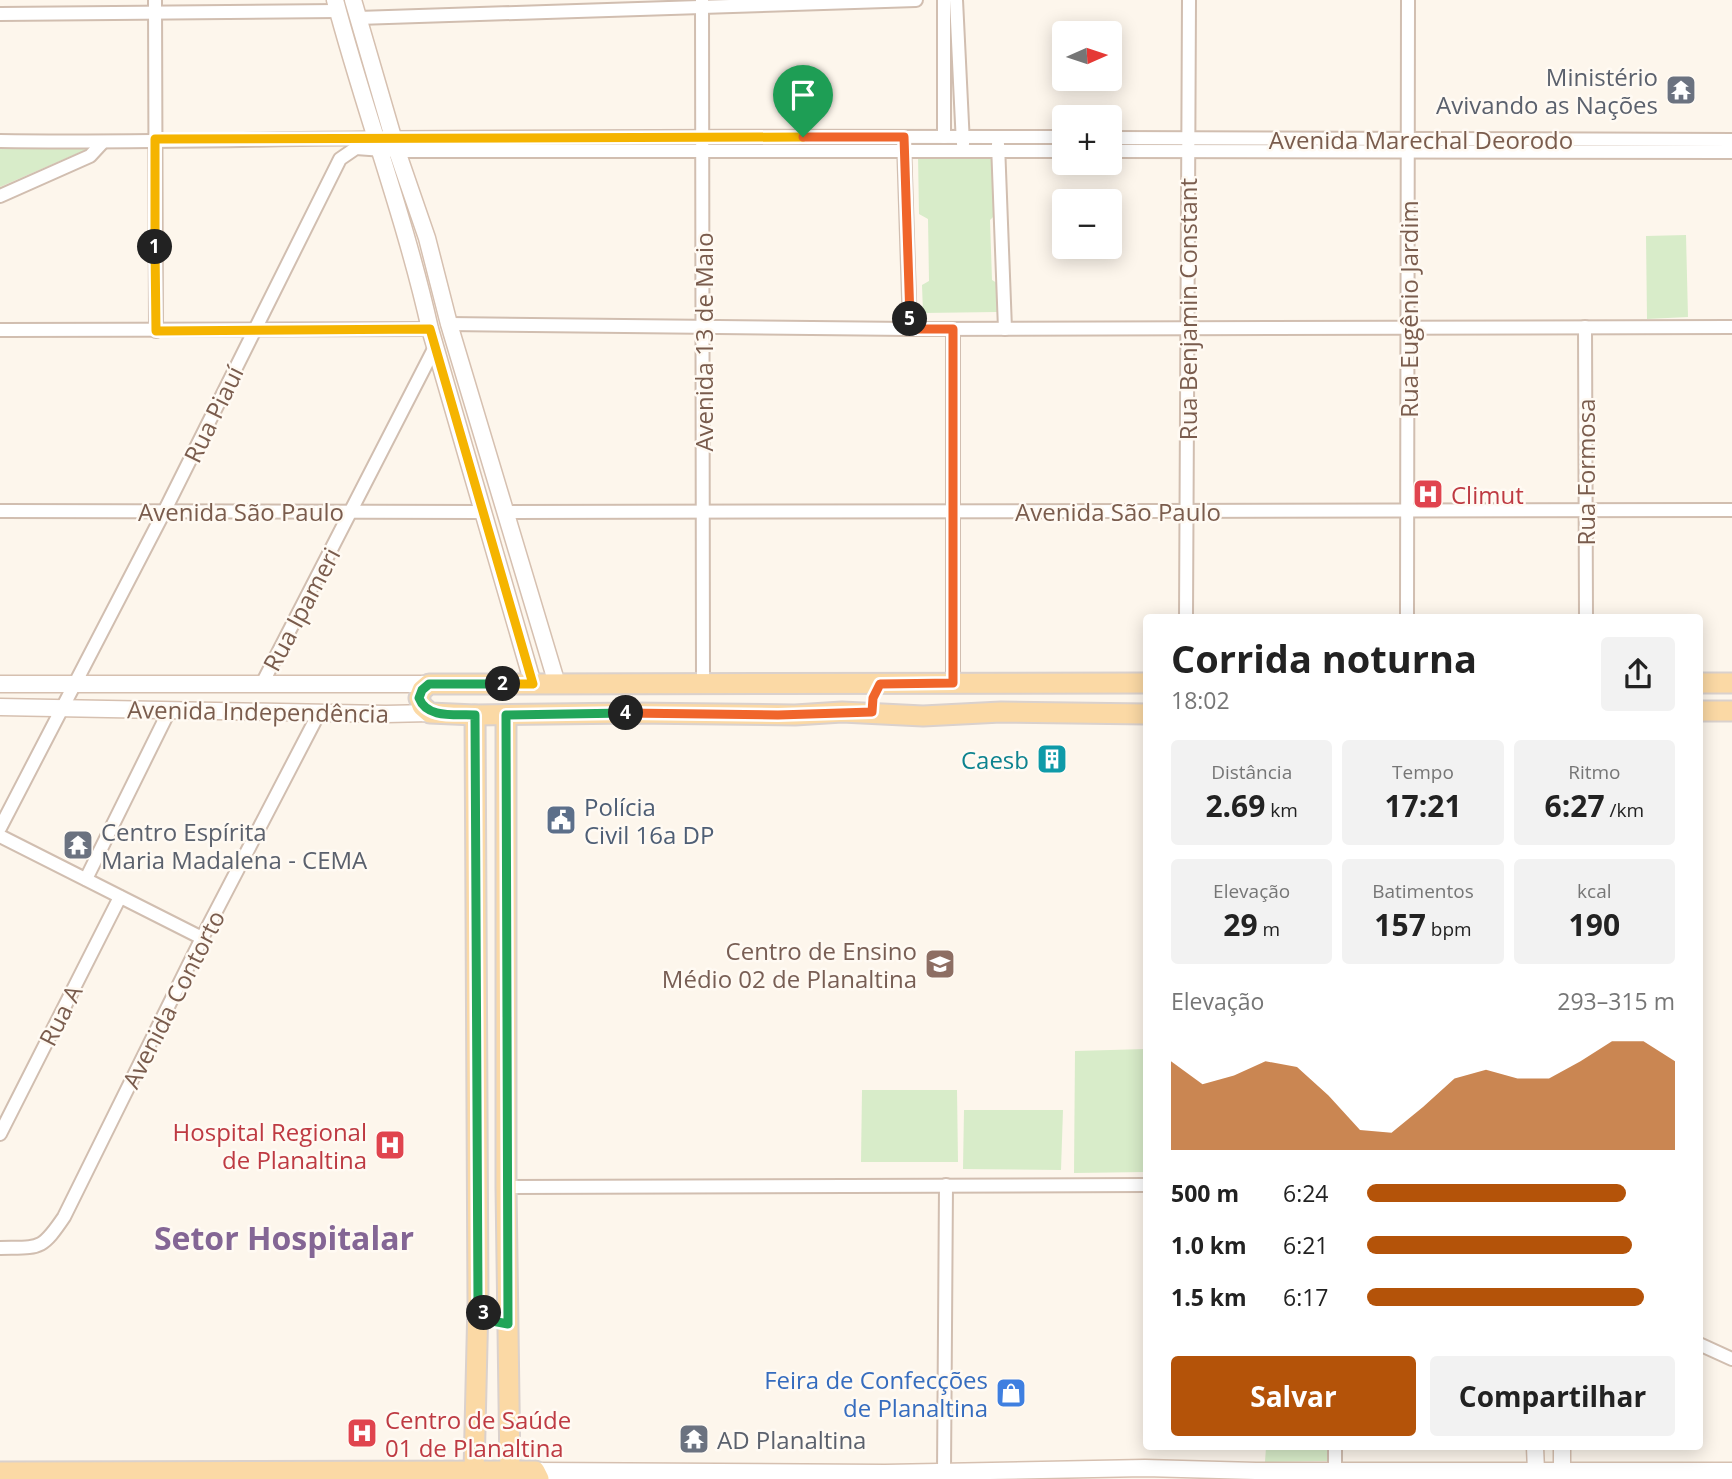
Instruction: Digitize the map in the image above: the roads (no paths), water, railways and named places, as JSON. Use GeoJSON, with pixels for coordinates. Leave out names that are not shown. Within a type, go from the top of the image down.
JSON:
{"type":"FeatureCollection","features":[{"type":"Feature","properties":{"kind":"main road"},"geometry":{"type":"LineString","coordinates":[[632,683],[625,697],[626,704],[633,713]]}},
{"type":"Feature","properties":{"kind":"main road"},"geometry":{"type":"LineString","coordinates":[[839,683],[847,691],[849,698],[848,705],[842,712]]}},
{"type":"Feature","properties":{"kind":"main road","name":"Avenida Independência"},"geometry":{"type":"LineString","coordinates":[[429,684],[1143,683]]}},
{"type":"Feature","properties":{"kind":"main road"},"geometry":{"type":"LineString","coordinates":[[1703,683],[1732,686],[1715,711]]}},
{"type":"Feature","properties":{"kind":"main road"},"geometry":{"type":"LineString","coordinates":[[1703,683],[1715,711]]}},
{"type":"Feature","properties":{"kind":"main road"},"geometry":{"type":"LineString","coordinates":[[429,684],[422,690],[419,698],[422,706],[430,713]]}},
{"type":"Feature","properties":{"kind":"main road"},"geometry":{"type":"LineString","coordinates":[[872,712],[873,698],[880,684]]}},
{"type":"Feature","properties":{"kind":"main road"},"geometry":{"type":"LineString","coordinates":[[592,713],[603,699],[593,685]]}},
{"type":"Feature","properties":{"kind":"main road","name":"Avenida Independência"},"geometry":{"type":"LineString","coordinates":[[430,713],[778,715],[872,712],[923,716],[1002,712],[1143,714]]}},
{"type":"Feature","properties":{"kind":"main road"},"geometry":{"type":"LineString","coordinates":[[464,1474],[478,1302],[475,715]]}},
{"type":"Feature","properties":{"kind":"main road"},"geometry":{"type":"LineString","coordinates":[[506,715],[506,1187],[510,1472]]}},
{"type":"Feature","properties":{"kind":"main road"},"geometry":{"type":"LineString","coordinates":[[475,759],[506,760]]}},
{"type":"Feature","properties":{"kind":"main road"},"geometry":{"type":"LineString","coordinates":[[475,860],[506,861]]}},
{"type":"Feature","properties":{"kind":"main road"},"geometry":{"type":"LineString","coordinates":[[477,931],[506,930]]}},
{"type":"Feature","properties":{"kind":"main road"},"geometry":{"type":"LineString","coordinates":[[477,1070],[486,1070],[506,1062]]}},
{"type":"Feature","properties":{"kind":"main road"},"geometry":{"type":"LineString","coordinates":[[478,1302],[492,1321],[508,1324]]}},
{"type":"Feature","properties":{"kind":"main road"},"geometry":{"type":"LineString","coordinates":[[0,1472],[55,1475],[510,1472],[537,1475]]}},
{"type":"Feature","properties":{"kind":"street"},"geometry":{"type":"LineString","coordinates":[[353,0],[395,144],[427,238],[449,324],[557,684]]}},
{"type":"Feature","properties":{"kind":"street"},"geometry":{"type":"LineString","coordinates":[[358,18],[702,4],[916,0]]}},
{"type":"Feature","properties":{"kind":"street"},"geometry":{"type":"LineString","coordinates":[[944,0],[944,138]]}},
{"type":"Feature","properties":{"kind":"street"},"geometry":{"type":"LineString","coordinates":[[956,0],[963,151]]}},
{"type":"Feature","properties":{"kind":"street","name":"Rua Benjamin Constant"},"geometry":{"type":"LineString","coordinates":[[1186,614],[1189,0]]}},
{"type":"Feature","properties":{"kind":"street","name":"Rua Eugênio Jardim"},"geometry":{"type":"LineString","coordinates":[[1407,614],[1408,0]]}},
{"type":"Feature","properties":{"kind":"street","name":"Avenida 13 de Maio"},"geometry":{"type":"LineString","coordinates":[[702,4],[703,683]]}},
{"type":"Feature","properties":{"kind":"street"},"geometry":{"type":"LineString","coordinates":[[155,6],[156,331]]}},
{"type":"Feature","properties":{"kind":"street"},"geometry":{"type":"LineString","coordinates":[[0,14],[155,6],[336,6],[419,280],[435,347],[533,684]]}},
{"type":"Feature","properties":{"kind":"street"},"geometry":{"type":"LineString","coordinates":[[395,144],[703,137],[1052,138]]}},
{"type":"Feature","properties":{"kind":"street"},"geometry":{"type":"LineString","coordinates":[[904,137],[910,329]]}},
{"type":"Feature","properties":{"kind":"street"},"geometry":{"type":"LineString","coordinates":[[998,137],[1005,329]]}},
{"type":"Feature","properties":{"kind":"street","name":"Avenida Marechal Deorodo"},"geometry":{"type":"LineString","coordinates":[[1122,138],[1732,152]]}},
{"type":"Feature","properties":{"kind":"street"},"geometry":{"type":"LineString","coordinates":[[0,141],[102,143],[155,139],[703,150],[1052,151]]}},
{"type":"Feature","properties":{"kind":"street","name":"Avenida Marechal Deorodo"},"geometry":{"type":"LineString","coordinates":[[1122,152],[1732,140]]}},
{"type":"Feature","properties":{"kind":"street"},"geometry":{"type":"LineString","coordinates":[[0,196],[90,156],[102,143]]}},
{"type":"Feature","properties":{"kind":"street","name":"Rua Piauí"},"geometry":{"type":"LineString","coordinates":[[63,706],[164,512],[340,159],[356,148],[376,144]]}},
{"type":"Feature","properties":{"kind":"street"},"geometry":{"type":"LineString","coordinates":[[408,244],[416,249],[421,248],[427,238]]}},
{"type":"Feature","properties":{"kind":"street"},"geometry":{"type":"LineString","coordinates":[[419,280],[425,272],[439,279]]}},
{"type":"Feature","properties":{"kind":"street"},"geometry":{"type":"LineString","coordinates":[[449,324],[910,329],[1732,327]]}},
{"type":"Feature","properties":{"kind":"street","name":"Rua Formosa"},"geometry":{"type":"LineString","coordinates":[[1585,327],[1586,614]]}},
{"type":"Feature","properties":{"kind":"street"},"geometry":{"type":"LineString","coordinates":[[0,330],[430,329]]}},
{"type":"Feature","properties":{"kind":"street"},"geometry":{"type":"LineString","coordinates":[[953,329],[953,683]]}},
{"type":"Feature","properties":{"kind":"street","name":"Rua Ipameri"},"geometry":{"type":"LineString","coordinates":[[262,684],[435,347]]}},
{"type":"Feature","properties":{"kind":"street"},"geometry":{"type":"LineString","coordinates":[[456,418],[463,425],[469,425],[475,412]]}},
{"type":"Feature","properties":{"kind":"street"},"geometry":{"type":"LineString","coordinates":[[465,450],[465,444],[471,436],[481,438],[484,443]]}},
{"type":"Feature","properties":{"kind":"street","name":"Avenida São Paulo"},"geometry":{"type":"LineString","coordinates":[[505,512],[1732,510]]}},
{"type":"Feature","properties":{"kind":"street","name":"Avenida São Paulo"},"geometry":{"type":"LineString","coordinates":[[0,511],[483,512]]}},
{"type":"Feature","properties":{"kind":"street"},"geometry":{"type":"LineString","coordinates":[[507,598],[529,594]]}},
{"type":"Feature","properties":{"kind":"street","name":"Avenida Independência"},"geometry":{"type":"LineString","coordinates":[[0,684],[429,684]]}},
{"type":"Feature","properties":{"kind":"street"},"geometry":{"type":"LineString","coordinates":[[86,880],[164,709],[152,705],[149,698],[150,690],[160,684]]}},
{"type":"Feature","properties":{"kind":"street"},"geometry":{"type":"LineString","coordinates":[[240,711],[252,706],[255,699],[250,687],[243,684]]}},
{"type":"Feature","properties":{"kind":"street"},"geometry":{"type":"LineString","coordinates":[[392,685],[398,700],[392,714]]}},
{"type":"Feature","properties":{"kind":"street"},"geometry":{"type":"LineString","coordinates":[[0,828],[63,706]]}},
{"type":"Feature","properties":{"kind":"street","name":"Avenida Independência"},"geometry":{"type":"LineString","coordinates":[[0,707],[430,713]]}},
{"type":"Feature","properties":{"kind":"street","name":"Avenida Contorto"},"geometry":{"type":"LineString","coordinates":[[0,1248],[39,1247],[48,1240],[64,1217],[202,938],[319,713]]}},
{"type":"Feature","properties":{"kind":"street"},"geometry":{"type":"LineString","coordinates":[[0,836],[202,938]]}},
{"type":"Feature","properties":{"kind":"street","name":"Rua A"},"geometry":{"type":"LineString","coordinates":[[1,1127],[121,897]]}},
{"type":"Feature","properties":{"kind":"street"},"geometry":{"type":"LineString","coordinates":[[944,1472],[946,1185]]}},
{"type":"Feature","properties":{"kind":"street"},"geometry":{"type":"LineString","coordinates":[[506,1187],[1143,1185]]}},
{"type":"Feature","properties":{"kind":"street"},"geometry":{"type":"LineString","coordinates":[[1703,1346],[1732,1359]]}},
{"type":"Feature","properties":{"kind":"street"},"geometry":{"type":"LineString","coordinates":[[1335,1450],[1335,1471]]}},
{"type":"Feature","properties":{"kind":"street"},"geometry":{"type":"LineString","coordinates":[[1535,1450],[1536,1471]]}},
{"type":"Feature","properties":{"kind":"street"},"geometry":{"type":"LineString","coordinates":[[1562,1450],[1562,1471]]}},
{"type":"Feature","properties":{"kind":"street"},"geometry":{"type":"LineString","coordinates":[[537,1475],[887,1476],[944,1472],[1203,1474],[1335,1471],[1495,1474],[1562,1471],[1610,1475],[1732,1471]]}},
{"type":"Feature","properties":{"kind":"place","name":"Ministério Avivando as Nações"},"geometry":{"type":"Point","coordinates":[1681,90]}},
{"type":"Feature","properties":{"kind":"place","name":"Climut"},"geometry":{"type":"Point","coordinates":[1428,494]}},
{"type":"Feature","properties":{"kind":"place","name":"Caesb"},"geometry":{"type":"Point","coordinates":[1052,759]}},
{"type":"Feature","properties":{"kind":"place","name":"Polícia Civil 16a DP"},"geometry":{"type":"Point","coordinates":[561,820]}},
{"type":"Feature","properties":{"kind":"place","name":"Centro Espírita Maria Madalena - CEMA"},"geometry":{"type":"Point","coordinates":[78,845]}},
{"type":"Feature","properties":{"kind":"place","name":"Centro de Ensino Médio 02 de Planaltina"},"geometry":{"type":"Point","coordinates":[940,964]}},
{"type":"Feature","properties":{"kind":"place","name":"Hospital Regional de Planaltina"},"geometry":{"type":"Point","coordinates":[390,1145]}},
{"type":"Feature","properties":{"kind":"place","name":"Feira de Confecções de Planaltina"},"geometry":{"type":"Point","coordinates":[1011,1393]}},
{"type":"Feature","properties":{"kind":"place","name":"Centro de Saúde 01 de Planaltina"},"geometry":{"type":"Point","coordinates":[362,1433]}},
{"type":"Feature","properties":{"kind":"place","name":"AD Planaltina"},"geometry":{"type":"Point","coordinates":[694,1439]}},
{"type":"Feature","properties":{"kind":"district","name":"Setor Hospitalar"},"geometry":{"type":"Point","coordinates":[284,1237]}}]}
